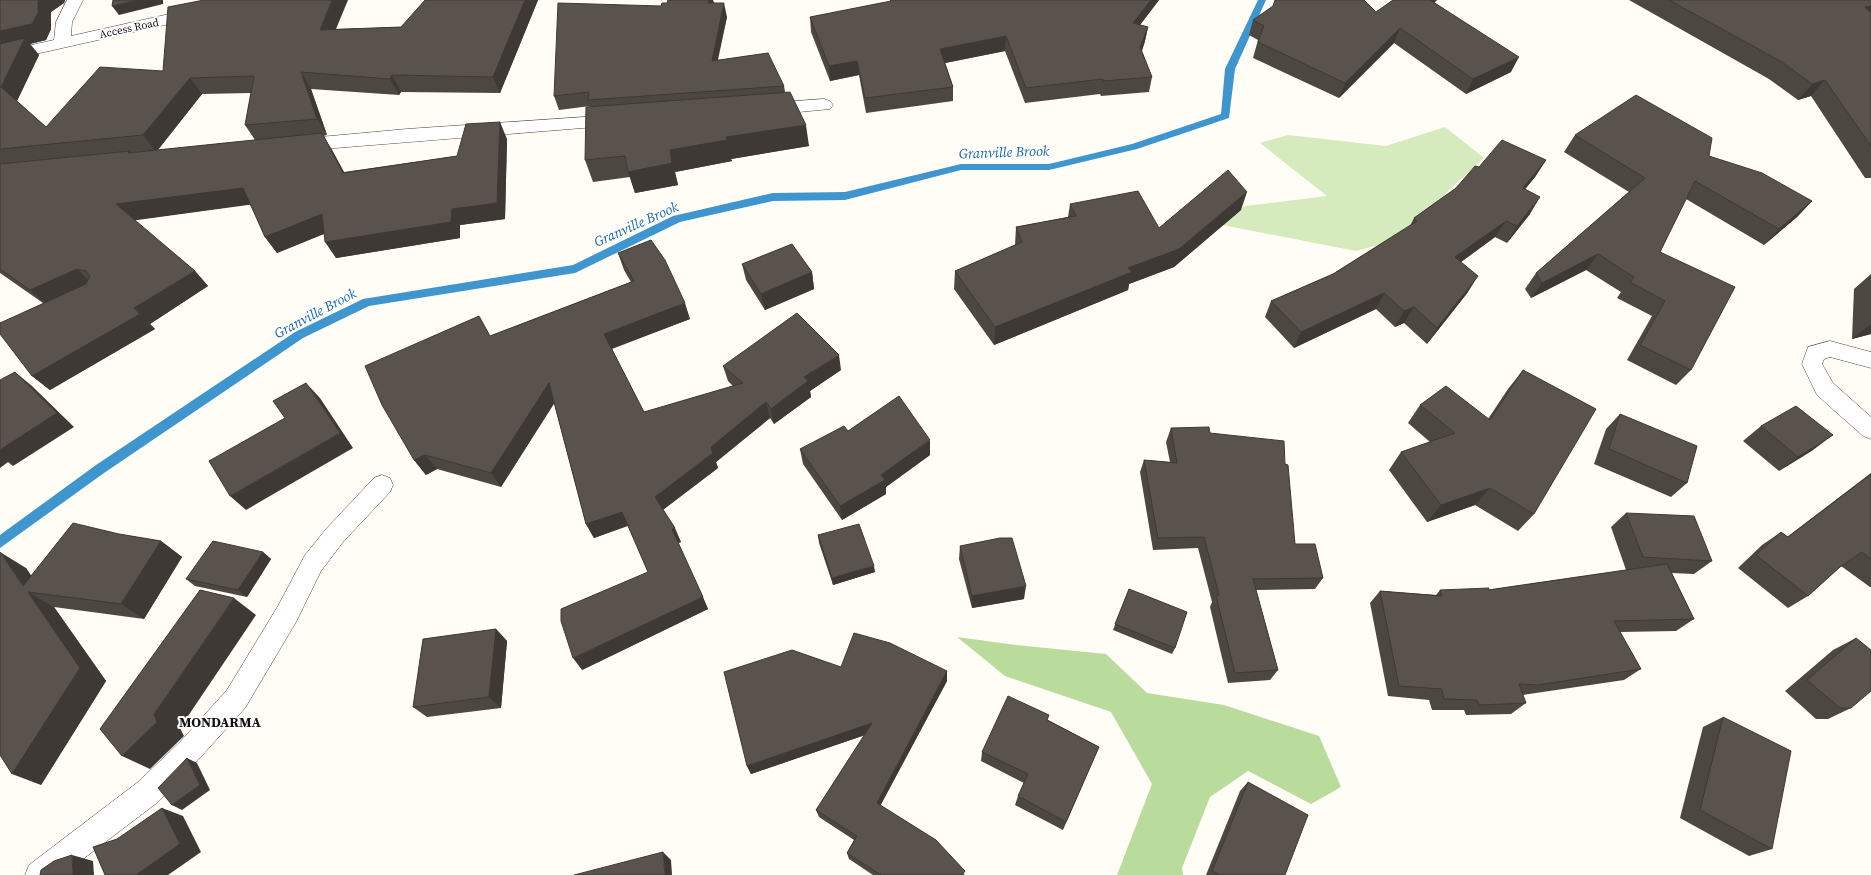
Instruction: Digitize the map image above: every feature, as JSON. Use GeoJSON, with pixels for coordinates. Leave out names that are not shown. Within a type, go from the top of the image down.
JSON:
{"type":"FeatureCollection","features":[{"type":"Feature","properties":{"kind":"street"},"geometry":{"type":"LineString","coordinates":[[62,42],[64,22],[75,0]]}},
{"type":"Feature","properties":{"kind":"street","name":"Access Road"},"geometry":{"type":"LineString","coordinates":[[0,57],[62,42],[208,11]]}},
{"type":"Feature","properties":{"kind":"street"},"geometry":{"type":"LineString","coordinates":[[754,110],[824,105]]}},
{"type":"Feature","properties":{"kind":"street"},"geometry":{"type":"LineString","coordinates":[[279,147],[407,135],[629,120]]}},
{"type":"Feature","properties":{"kind":"street"},"geometry":{"type":"LineString","coordinates":[[1871,360],[1830,349],[1814,353],[1812,364],[1825,389],[1871,430]]}},
{"type":"Feature","properties":{"kind":"street"},"geometry":{"type":"LineString","coordinates":[[39,875],[148,792],[190,751],[236,700],[287,614],[313,563],[335,535],[382,485]]}},
{"type":"Feature","properties":{"kind":"green space"},"geometry":{"type":"Polygon","coordinates":[[[1445,127],[1484,158],[1447,192],[1417,235],[1356,251],[1212,223],[1245,206],[1327,196],[1260,143],[1288,135],[1386,146],[1445,127]]]}},
{"type":"Feature","properties":{"kind":"green space"},"geometry":{"type":"Polygon","coordinates":[[[957,637],[1016,645],[1106,654],[1147,693],[1224,705],[1319,736],[1341,787],[1311,804],[1248,771],[1210,797],[1182,868],[1183,875],[1117,875],[1152,784],[1111,712],[1005,676],[957,637]]]}},
{"type":"Feature","properties":{"kind":"building"},"geometry":{"type":"Polygon","coordinates":[[[0,0],[38,0],[38,13],[32,24],[0,31],[0,0]]]}},
{"type":"Feature","properties":{"kind":"building"},"geometry":{"type":"Polygon","coordinates":[[[113,0],[137,0],[112,6],[113,0]]]}},
{"type":"Feature","properties":{"kind":"building"},"geometry":{"type":"Polygon","coordinates":[[[204,0],[332,0],[320,30],[401,27],[425,0],[525,0],[493,77],[392,75],[390,79],[301,72],[317,119],[245,125],[254,76],[190,78],[143,135],[0,149],[0,44],[25,38],[1,87],[46,127],[100,67],[163,71],[168,7],[204,0]]]}},
{"type":"Feature","properties":{"kind":"building"},"geometry":{"type":"Polygon","coordinates":[[[668,0],[709,0],[708,3],[724,3],[712,61],[768,53],[784,86],[588,100],[589,92],[554,96],[558,3],[661,6],[662,3],[667,3],[668,0]]]}},
{"type":"Feature","properties":{"kind":"building"},"geometry":{"type":"Polygon","coordinates":[[[891,0],[1151,0],[1133,23],[1148,27],[1140,47],[1152,77],[1103,81],[1103,79],[1026,88],[1006,36],[940,49],[953,87],[865,98],[857,61],[829,66],[810,17],[891,0]]]}},
{"type":"Feature","properties":{"kind":"building"},"geometry":{"type":"Polygon","coordinates":[[[1275,0],[1364,0],[1376,12],[1393,0],[1430,0],[1519,57],[1473,79],[1400,28],[1345,83],[1258,42],[1264,26],[1253,20],[1273,6],[1275,0]]]}},
{"type":"Feature","properties":{"kind":"building"},"geometry":{"type":"Polygon","coordinates":[[[1669,0],[1871,0],[1871,6],[1865,7],[1871,13],[1871,146],[1825,80],[1812,84],[1782,62],[1669,0]]]}},
{"type":"Feature","properties":{"kind":"building"},"geometry":{"type":"Polygon","coordinates":[[[790,92],[806,125],[726,137],[727,140],[670,150],[672,163],[628,172],[625,156],[585,160],[586,107],[790,92]]]}},
{"type":"Feature","properties":{"kind":"building"},"geometry":{"type":"Polygon","coordinates":[[[1636,95],[1712,138],[1709,156],[1762,173],[1812,201],[1779,229],[1695,181],[1660,252],[1735,287],[1691,370],[1640,345],[1665,301],[1630,282],[1634,277],[1598,254],[1542,283],[1536,273],[1645,178],[1575,135],[1636,95]]]}},
{"type":"Feature","properties":{"kind":"building"},"geometry":{"type":"Polygon","coordinates":[[[500,122],[497,203],[452,209],[451,222],[325,242],[322,214],[265,237],[243,188],[116,204],[195,271],[134,308],[140,314],[32,376],[0,334],[0,323],[86,284],[90,276],[86,271],[77,269],[30,290],[0,269],[0,164],[130,151],[128,153],[322,133],[343,173],[457,156],[466,124],[500,122]]]}},
{"type":"Feature","properties":{"kind":"building"},"geometry":{"type":"Polygon","coordinates":[[[1502,140],[1546,160],[1523,188],[1540,197],[1517,226],[1506,221],[1455,257],[1478,276],[1437,328],[1414,307],[1404,311],[1384,293],[1301,332],[1271,301],[1333,274],[1417,221],[1414,218],[1456,188],[1475,166],[1479,167],[1502,140]]]}},
{"type":"Feature","properties":{"kind":"building"},"geometry":{"type":"Polygon","coordinates":[[[1228,170],[1247,192],[1179,249],[1128,268],[1132,272],[995,327],[955,271],[1022,242],[1016,227],[1076,216],[1070,204],[1138,191],[1159,228],[1228,170]]]}},
{"type":"Feature","properties":{"kind":"building"},"geometry":{"type":"Polygon","coordinates":[[[651,240],[665,260],[685,303],[604,334],[644,412],[743,383],[723,366],[797,313],[839,355],[804,377],[808,381],[771,409],[766,402],[711,447],[713,453],[655,497],[675,528],[672,529],[703,597],[573,658],[561,621],[561,609],[648,572],[622,512],[586,524],[549,383],[491,473],[425,455],[414,460],[382,405],[365,366],[479,316],[490,336],[634,281],[618,253],[651,240]]]}},
{"type":"Feature","properties":{"kind":"building"},"geometry":{"type":"Polygon","coordinates":[[[792,244],[812,272],[761,294],[742,264],[792,244]]]}},
{"type":"Feature","properties":{"kind":"building"},"geometry":{"type":"Polygon","coordinates":[[[1523,370],[1596,409],[1534,514],[1490,488],[1441,505],[1401,452],[1455,433],[1420,405],[1446,386],[1490,420],[1523,370]]]}},
{"type":"Feature","properties":{"kind":"building"},"geometry":{"type":"Polygon","coordinates":[[[15,372],[57,413],[0,450],[0,380],[15,372]]]}},
{"type":"Feature","properties":{"kind":"building"},"geometry":{"type":"Polygon","coordinates":[[[306,383],[340,433],[230,496],[209,461],[285,418],[273,401],[306,383]]]}},
{"type":"Feature","properties":{"kind":"building"},"geometry":{"type":"Polygon","coordinates":[[[899,396],[930,440],[881,475],[885,480],[840,506],[800,449],[844,426],[848,431],[899,396]]]}},
{"type":"Feature","properties":{"kind":"building"},"geometry":{"type":"Polygon","coordinates":[[[1796,406],[1833,435],[1798,457],[1761,426],[1796,406]]]}},
{"type":"Feature","properties":{"kind":"building"},"geometry":{"type":"Polygon","coordinates":[[[1620,414],[1697,446],[1687,483],[1609,449],[1620,414]]]}},
{"type":"Feature","properties":{"kind":"building"},"geometry":{"type":"Polygon","coordinates":[[[1209,427],[1210,433],[1284,441],[1285,464],[1288,465],[1295,544],[1315,544],[1323,578],[1253,579],[1278,670],[1235,673],[1216,596],[1219,595],[1204,537],[1158,538],[1144,460],[1177,463],[1171,428],[1209,427]]]}},
{"type":"Feature","properties":{"kind":"building"},"geometry":{"type":"Polygon","coordinates":[[[1871,474],[1871,559],[1862,552],[1840,567],[1808,596],[1756,555],[1781,532],[1788,537],[1871,474]]]}},
{"type":"Feature","properties":{"kind":"building"},"geometry":{"type":"Polygon","coordinates":[[[1626,513],[1694,516],[1712,561],[1643,557],[1626,513]]]}},
{"type":"Feature","properties":{"kind":"building"},"geometry":{"type":"Polygon","coordinates":[[[73,523],[119,534],[161,541],[121,604],[28,592],[80,668],[12,774],[0,755],[0,552],[23,586],[73,523]]]}},
{"type":"Feature","properties":{"kind":"building"},"geometry":{"type":"Polygon","coordinates":[[[859,524],[874,566],[832,578],[818,535],[859,524]]]}},
{"type":"Feature","properties":{"kind":"building"},"geometry":{"type":"Polygon","coordinates":[[[1000,538],[1012,538],[1026,586],[972,596],[960,546],[1000,538]]]}},
{"type":"Feature","properties":{"kind":"building"},"geometry":{"type":"Polygon","coordinates":[[[213,541],[263,552],[238,590],[186,579],[213,541]]]}},
{"type":"Feature","properties":{"kind":"building"},"geometry":{"type":"Polygon","coordinates":[[[1667,564],[1694,619],[1614,621],[1641,669],[1538,685],[1519,684],[1526,703],[1479,705],[1477,700],[1444,699],[1442,689],[1399,686],[1380,591],[1442,596],[1440,590],[1489,588],[1488,590],[1667,564]]]}},
{"type":"Feature","properties":{"kind":"building"},"geometry":{"type":"Polygon","coordinates":[[[1129,589],[1187,612],[1175,648],[1115,624],[1129,589]]]}},
{"type":"Feature","properties":{"kind":"building"},"geometry":{"type":"Polygon","coordinates":[[[200,590],[234,598],[154,714],[157,722],[122,756],[100,729],[200,590]]]}},
{"type":"Feature","properties":{"kind":"building"},"geometry":{"type":"Polygon","coordinates":[[[496,629],[489,697],[413,707],[423,639],[496,629]]]}},
{"type":"Feature","properties":{"kind":"building"},"geometry":{"type":"Polygon","coordinates":[[[854,633],[890,643],[947,671],[877,803],[936,840],[965,871],[962,875],[881,875],[847,853],[857,836],[816,810],[872,723],[747,766],[724,672],[792,650],[841,667],[854,633]]]}},
{"type":"Feature","properties":{"kind":"building"},"geometry":{"type":"Polygon","coordinates":[[[1856,638],[1871,650],[1871,691],[1851,708],[1840,708],[1807,680],[1856,638]]]}},
{"type":"Feature","properties":{"kind":"building"},"geometry":{"type":"Polygon","coordinates":[[[1008,696],[1049,715],[1047,720],[1099,747],[1066,822],[1018,796],[1028,774],[982,752],[1008,696]]]}},
{"type":"Feature","properties":{"kind":"building"},"geometry":{"type":"Polygon","coordinates":[[[1723,717],[1791,751],[1772,849],[1700,810],[1723,717]]]}},
{"type":"Feature","properties":{"kind":"building"},"geometry":{"type":"Polygon","coordinates":[[[187,758],[200,785],[172,805],[158,788],[187,758]]]}},
{"type":"Feature","properties":{"kind":"building"},"geometry":{"type":"Polygon","coordinates":[[[1248,782],[1308,815],[1285,875],[1220,875],[1212,871],[1248,782]]]}},
{"type":"Feature","properties":{"kind":"building"},"geometry":{"type":"Polygon","coordinates":[[[162,808],[180,844],[136,875],[105,875],[93,847],[117,839],[162,808]]]}},
{"type":"Feature","properties":{"kind":"building"},"geometry":{"type":"Polygon","coordinates":[[[663,852],[665,875],[574,875],[663,852]]]}},
{"type":"Feature","properties":{"kind":"building"},"geometry":{"type":"Polygon","coordinates":[[[72,855],[73,875],[40,875],[41,870],[54,861],[72,855]]]}},
{"type":"Feature","properties":{"kind":"waterway","name":"Granville Brook"},"geometry":{"type":"LineString","coordinates":[[0,542],[100,469],[299,335],[367,302],[575,269],[677,219],[773,197],[845,196],[961,167],[1049,167],[1134,147],[1226,116],[1230,69],[1262,0]]}},
{"type":"Feature","properties":{"kind":"district","name":"MONDARMA"},"geometry":{"type":"Point","coordinates":[220,722]}}]}
